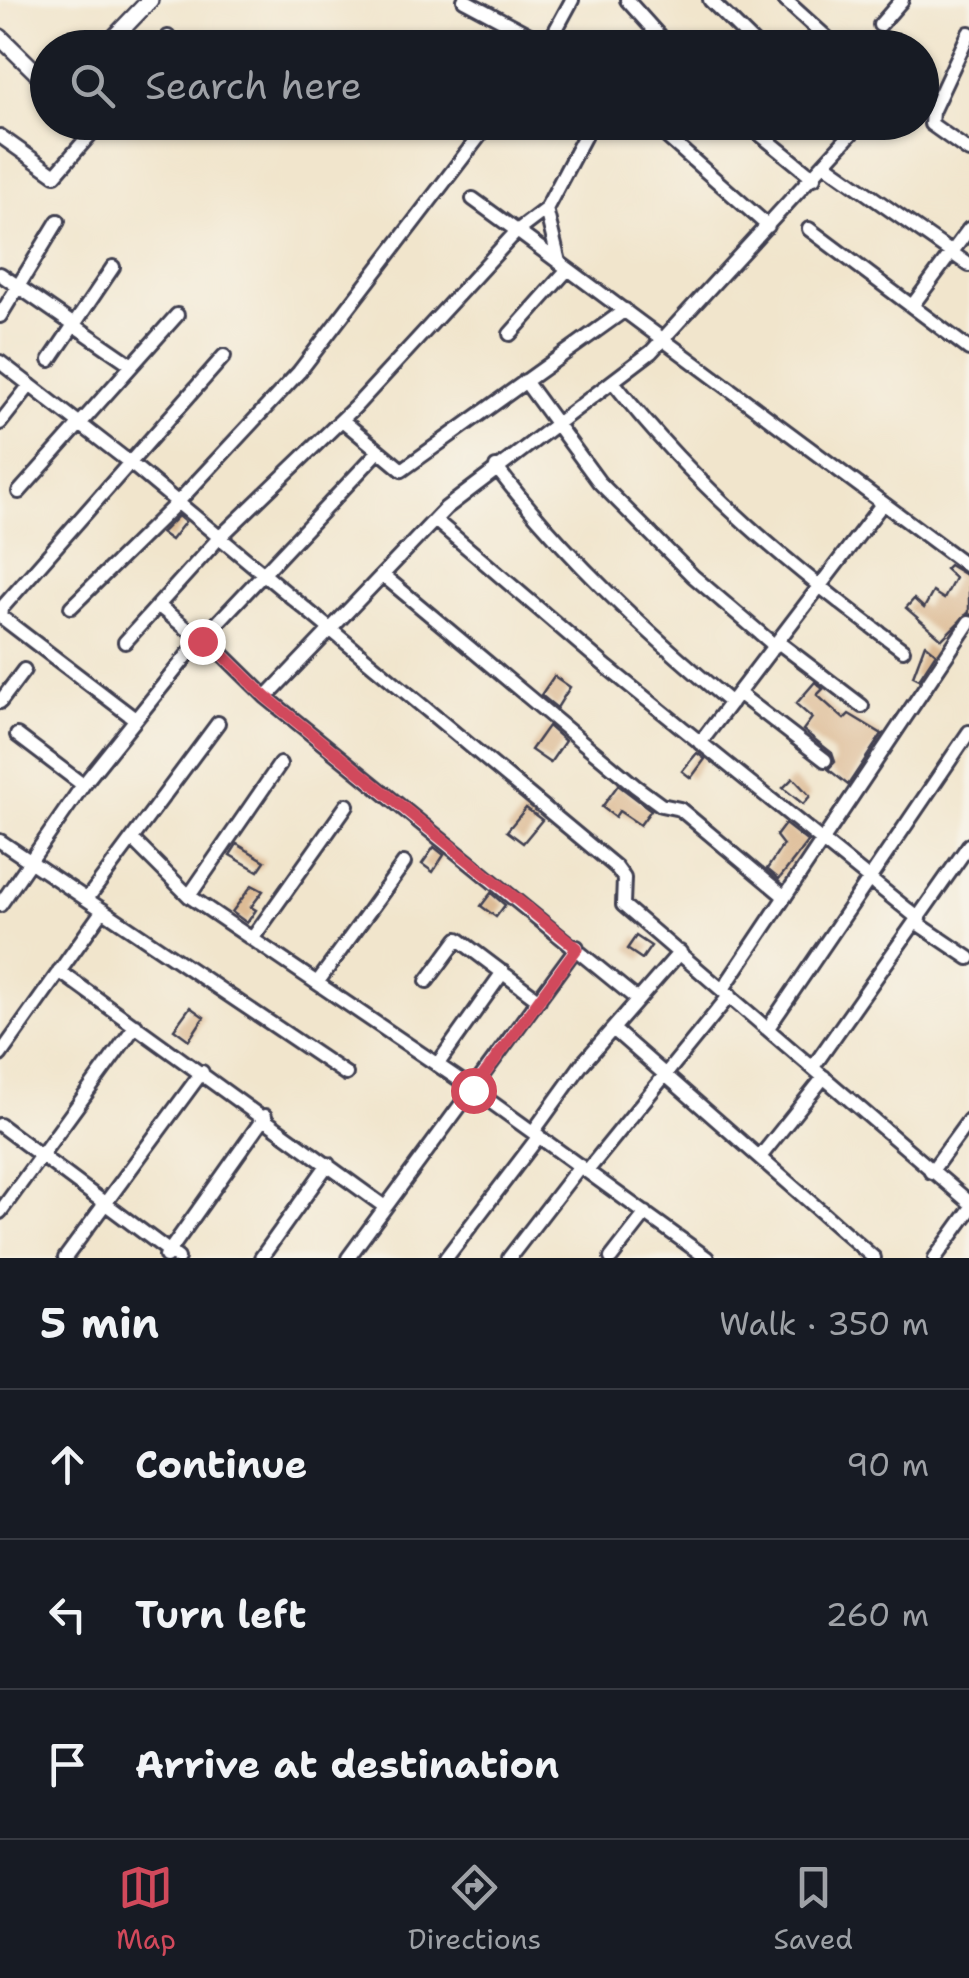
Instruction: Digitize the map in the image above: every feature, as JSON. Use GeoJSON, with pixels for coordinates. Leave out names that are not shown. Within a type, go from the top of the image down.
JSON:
{"type":"FeatureCollection","features":[{"type":"Feature","properties":{"kind":"street"},"geometry":{"type":"LineString","coordinates":[[121,30],[150,0]]}},
{"type":"Feature","properties":{"kind":"street"},"geometry":{"type":"LineString","coordinates":[[464,0],[520,30]]}},
{"type":"Feature","properties":{"kind":"street"},"geometry":{"type":"LineString","coordinates":[[558,30],[572,0]]}},
{"type":"Feature","properties":{"kind":"street"},"geometry":{"type":"LineString","coordinates":[[628,0],[654,30]]}},
{"type":"Feature","properties":{"kind":"street"},"geometry":{"type":"LineString","coordinates":[[710,0],[741,30]]}},
{"type":"Feature","properties":{"kind":"street"},"geometry":{"type":"LineString","coordinates":[[785,0],[818,30]]}},
{"type":"Feature","properties":{"kind":"street"},"geometry":{"type":"LineString","coordinates":[[880,25],[902,0]]}},
{"type":"Feature","properties":{"kind":"street"},"geometry":{"type":"LineString","coordinates":[[939,100],[969,32]]}},
{"type":"Feature","properties":{"kind":"street"},"geometry":{"type":"LineString","coordinates":[[0,36],[30,66]]}},
{"type":"Feature","properties":{"kind":"street"},"geometry":{"type":"LineString","coordinates":[[939,131],[969,151]]}},
{"type":"Feature","properties":{"kind":"street"},"geometry":{"type":"LineString","coordinates":[[0,136],[55,175],[85,140]]}},
{"type":"Feature","properties":{"kind":"street"},"geometry":{"type":"LineString","coordinates":[[71,607],[177,504],[299,372],[476,140]]}},
{"type":"Feature","properties":{"kind":"street"},"geometry":{"type":"LineString","coordinates":[[126,642],[218,539],[342,420],[517,231],[546,209],[582,140]]}},
{"type":"Feature","properties":{"kind":"street"},"geometry":{"type":"LineString","coordinates":[[670,140],[768,226]]}},
{"type":"Feature","properties":{"kind":"street"},"geometry":{"type":"LineString","coordinates":[[767,140],[814,178]]}},
{"type":"Feature","properties":{"kind":"street"},"geometry":{"type":"LineString","coordinates":[[266,697],[435,520],[496,467],[614,383],[662,339],[846,140]]}},
{"type":"Feature","properties":{"kind":"street"},"geometry":{"type":"LineString","coordinates":[[825,164],[969,264]]}},
{"type":"Feature","properties":{"kind":"street"},"geometry":{"type":"LineString","coordinates":[[473,198],[969,566]]}},
{"type":"Feature","properties":{"kind":"street"},"geometry":{"type":"LineString","coordinates":[[546,209],[564,265]]}},
{"type":"Feature","properties":{"kind":"street"},"geometry":{"type":"LineString","coordinates":[[0,316],[58,221]]}},
{"type":"Feature","properties":{"kind":"street"},"geometry":{"type":"LineString","coordinates":[[809,228],[969,349]]}},
{"type":"Feature","properties":{"kind":"street"},"geometry":{"type":"LineString","coordinates":[[912,306],[969,229]]}},
{"type":"Feature","properties":{"kind":"street"},"geometry":{"type":"LineString","coordinates":[[510,334],[564,265]]}},
{"type":"Feature","properties":{"kind":"street"},"geometry":{"type":"LineString","coordinates":[[50,360],[112,267]]}},
{"type":"Feature","properties":{"kind":"street"},"geometry":{"type":"LineString","coordinates":[[0,274],[132,365]]}},
{"type":"Feature","properties":{"kind":"street"},"geometry":{"type":"LineString","coordinates":[[342,420],[402,470],[625,310]]}},
{"type":"Feature","properties":{"kind":"street"},"geometry":{"type":"LineString","coordinates":[[18,492],[176,315]]}},
{"type":"Feature","properties":{"kind":"street"},"geometry":{"type":"LineString","coordinates":[[135,718],[0,613],[224,356]]}},
{"type":"Feature","properties":{"kind":"street"},"geometry":{"type":"LineString","coordinates":[[0,362],[129,462],[616,867],[624,878],[623,905],[969,1202]]}},
{"type":"Feature","properties":{"kind":"street"},"geometry":{"type":"LineString","coordinates":[[525,381],[599,482],[693,576],[862,706]]}},
{"type":"Feature","properties":{"kind":"street"},"geometry":{"type":"LineString","coordinates":[[614,383],[683,468],[820,588],[903,650]]}},
{"type":"Feature","properties":{"kind":"street"},"geometry":{"type":"LineString","coordinates":[[0,423],[30,385]]}},
{"type":"Feature","properties":{"kind":"street"},"geometry":{"type":"LineString","coordinates":[[0,905],[135,718],[377,453]]}},
{"type":"Feature","properties":{"kind":"street"},"geometry":{"type":"LineString","coordinates":[[496,467],[530,511],[634,620],[735,698],[825,760]]}},
{"type":"Feature","properties":{"kind":"street"},"geometry":{"type":"LineString","coordinates":[[700,743],[883,503]]}},
{"type":"Feature","properties":{"kind":"street"},"geometry":{"type":"LineString","coordinates":[[435,520],[700,743],[969,958]]}},
{"type":"Feature","properties":{"kind":"street"},"geometry":{"type":"LineString","coordinates":[[385,576],[635,786],[661,805],[680,810],[785,896]]}},
{"type":"Feature","properties":{"kind":"street"},"geometry":{"type":"LineString","coordinates":[[160,607],[638,1000]]}},
{"type":"Feature","properties":{"kind":"street"},"geometry":{"type":"LineString","coordinates":[[510,1258],[664,1075],[726,992],[785,896],[969,622]]}},
{"type":"Feature","properties":{"kind":"street"},"geometry":{"type":"LineString","coordinates":[[0,702],[24,670]]}},
{"type":"Feature","properties":{"kind":"street"},"geometry":{"type":"LineString","coordinates":[[87,899],[218,723]]}},
{"type":"Feature","properties":{"kind":"street"},"geometry":{"type":"LineString","coordinates":[[768,1028],[969,732]]}},
{"type":"Feature","properties":{"kind":"street"},"geometry":{"type":"LineString","coordinates":[[17,735],[83,785]]}},
{"type":"Feature","properties":{"kind":"street"},"geometry":{"type":"LineString","coordinates":[[189,896],[280,764]]}},
{"type":"Feature","properties":{"kind":"street"},"geometry":{"type":"LineString","coordinates":[[252,938],[347,805]]}},
{"type":"Feature","properties":{"kind":"street"},"geometry":{"type":"LineString","coordinates":[[132,839],[189,896],[536,1134],[707,1258]]}},
{"type":"Feature","properties":{"kind":"street"},"geometry":{"type":"LineString","coordinates":[[0,841],[346,1074]]}},
{"type":"Feature","properties":{"kind":"street"},"geometry":{"type":"LineString","coordinates":[[760,1157],[969,845]]}},
{"type":"Feature","properties":{"kind":"street"},"geometry":{"type":"LineString","coordinates":[[316,983],[404,863]]}},
{"type":"Feature","properties":{"kind":"street"},"geometry":{"type":"LineString","coordinates":[[0,1055],[103,910]]}},
{"type":"Feature","properties":{"kind":"street"},"geometry":{"type":"LineString","coordinates":[[427,981],[456,940],[539,1000]]}},
{"type":"Feature","properties":{"kind":"street"},"geometry":{"type":"LineString","coordinates":[[348,1258],[577,948]]}},
{"type":"Feature","properties":{"kind":"street"},"geometry":{"type":"LineString","coordinates":[[446,1258],[613,1029],[680,952]]}},
{"type":"Feature","properties":{"kind":"street"},"geometry":{"type":"LineString","coordinates":[[59,971],[386,1207]]}},
{"type":"Feature","properties":{"kind":"street"},"geometry":{"type":"LineString","coordinates":[[437,1065],[503,972]]}},
{"type":"Feature","properties":{"kind":"street"},"geometry":{"type":"LineString","coordinates":[[0,1212],[136,1025]]}},
{"type":"Feature","properties":{"kind":"street"},"geometry":{"type":"LineString","coordinates":[[613,1029],[874,1258]]}},
{"type":"Feature","properties":{"kind":"street"},"geometry":{"type":"LineString","coordinates":[[65,1258],[202,1072]]}},
{"type":"Feature","properties":{"kind":"street"},"geometry":{"type":"LineString","coordinates":[[0,1125],[104,1200],[171,1256],[265,1116]]}},
{"type":"Feature","properties":{"kind":"street"},"geometry":{"type":"LineString","coordinates":[[930,1172],[969,1120]]}},
{"type":"Feature","properties":{"kind":"street"},"geometry":{"type":"LineString","coordinates":[[261,1258],[328,1164]]}},
{"type":"Feature","properties":{"kind":"street"},"geometry":{"type":"LineString","coordinates":[[935,1258],[969,1211]]}},
{"type":"Feature","properties":{"kind":"street"},"geometry":{"type":"LineString","coordinates":[[611,1258],[646,1214]]}},
{"type":"Feature","properties":{"kind":"building"},"geometry":{"type":"Polygon","coordinates":[[[178,516],[185,522],[171,540],[161,533],[178,516]]]}},
{"type":"Feature","properties":{"kind":"building"},"geometry":{"type":"Polygon","coordinates":[[[949,565],[969,577],[969,612],[942,639],[906,608],[914,599],[924,608],[933,592],[944,599],[955,578],[945,569],[949,565]]]}},
{"type":"Feature","properties":{"kind":"building"},"geometry":{"type":"Polygon","coordinates":[[[925,644],[936,653],[919,679],[913,676],[925,644]]]}},
{"type":"Feature","properties":{"kind":"building"},"geometry":{"type":"Polygon","coordinates":[[[554,676],[570,687],[557,708],[541,695],[554,676]]]}},
{"type":"Feature","properties":{"kind":"building"},"geometry":{"type":"Polygon","coordinates":[[[815,682],[823,689],[817,695],[844,719],[849,714],[882,734],[848,785],[828,769],[835,762],[832,753],[803,730],[812,718],[796,704],[815,682]]]}},
{"type":"Feature","properties":{"kind":"building"},"geometry":{"type":"Polygon","coordinates":[[[548,726],[565,741],[550,763],[531,750],[548,726]]]}},
{"type":"Feature","properties":{"kind":"building"},"geometry":{"type":"Polygon","coordinates":[[[697,753],[705,759],[691,778],[682,771],[697,753]]]}},
{"type":"Feature","properties":{"kind":"building"},"geometry":{"type":"Polygon","coordinates":[[[793,778],[810,796],[803,804],[783,788],[793,778]]]}},
{"type":"Feature","properties":{"kind":"building"},"geometry":{"type":"Polygon","coordinates":[[[618,785],[651,810],[640,825],[619,811],[615,817],[602,807],[618,785]]]}},
{"type":"Feature","properties":{"kind":"building"},"geometry":{"type":"Polygon","coordinates":[[[526,808],[542,820],[523,843],[507,831],[526,808]]]}},
{"type":"Feature","properties":{"kind":"building"},"geometry":{"type":"Polygon","coordinates":[[[785,824],[808,842],[779,879],[767,869],[783,845],[776,836],[785,824]]]}},
{"type":"Feature","properties":{"kind":"building"},"geometry":{"type":"Polygon","coordinates":[[[237,844],[265,861],[258,871],[230,855],[237,844]]]}},
{"type":"Feature","properties":{"kind":"building"},"geometry":{"type":"Polygon","coordinates":[[[434,847],[444,855],[433,872],[422,864],[434,847]]]}},
{"type":"Feature","properties":{"kind":"building"},"geometry":{"type":"Polygon","coordinates":[[[252,885],[263,891],[251,907],[256,910],[247,923],[232,912],[252,885]]]}},
{"type":"Feature","properties":{"kind":"building"},"geometry":{"type":"Polygon","coordinates":[[[491,893],[505,905],[496,917],[481,906],[491,893]]]}},
{"type":"Feature","properties":{"kind":"building"},"geometry":{"type":"Polygon","coordinates":[[[636,936],[651,946],[642,959],[627,949],[636,936]]]}},
{"type":"Feature","properties":{"kind":"building"},"geometry":{"type":"Polygon","coordinates":[[[190,1007],[204,1017],[189,1040],[174,1029],[190,1007]]]}},
{"type":"Feature","properties":{"kind":"route"},"geometry":{"type":"LineString","coordinates":[[202,641],[206,638],[266,697],[577,948],[473,1090]]}}]}
